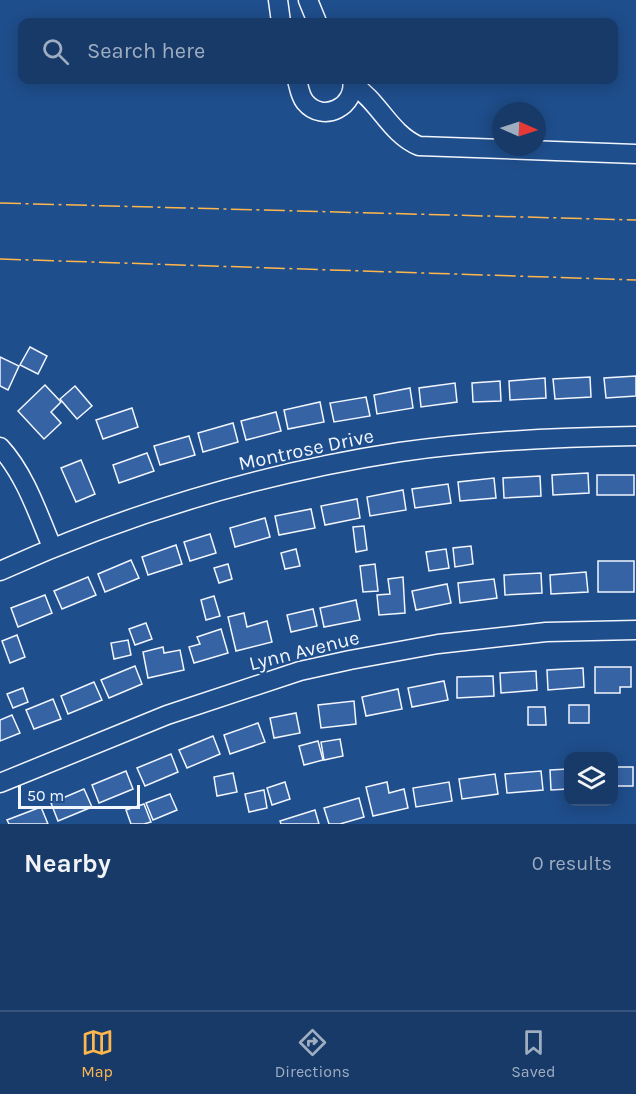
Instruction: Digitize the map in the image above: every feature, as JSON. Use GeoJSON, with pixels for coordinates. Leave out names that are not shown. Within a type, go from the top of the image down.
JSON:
{"type":"FeatureCollection","features":[{"type":"Feature","properties":{"kind":"street"},"geometry":{"type":"LineString","coordinates":[[278,0],[280,18]]}},
{"type":"Feature","properties":{"kind":"street"},"geometry":{"type":"LineString","coordinates":[[308,0],[315,18]]}},
{"type":"Feature","properties":{"kind":"street"},"geometry":{"type":"LineString","coordinates":[[298,84],[302,98],[307,105],[323,112],[340,108],[347,103],[353,84]]}},
{"type":"Feature","properties":{"kind":"street"},"geometry":{"type":"LineString","coordinates":[[355,84],[365,92],[397,132],[407,141],[419,146],[636,154]]}},
{"type":"Feature","properties":{"kind":"street","name":"Montrose Drive"},"geometry":{"type":"LineString","coordinates":[[0,571],[52,548],[158,511],[241,486],[347,462],[401,452],[544,438],[636,436]]}},
{"type":"Feature","properties":{"kind":"street"},"geometry":{"type":"LineString","coordinates":[[0,447],[9,457],[29,494],[52,548]]}},
{"type":"Feature","properties":{"kind":"street","name":"Lynn Avenue"},"geometry":{"type":"LineString","coordinates":[[0,783],[167,715],[300,671],[449,643],[546,632],[636,630]]}},
{"type":"Feature","properties":{"kind":"building"},"geometry":{"type":"Polygon","coordinates":[[[30,347],[47,356],[38,374],[20,365],[30,347]]]}},
{"type":"Feature","properties":{"kind":"building"},"geometry":{"type":"Polygon","coordinates":[[[0,357],[19,366],[8,390],[0,386],[0,357]]]}},
{"type":"Feature","properties":{"kind":"building"},"geometry":{"type":"Polygon","coordinates":[[[636,376],[636,396],[606,398],[604,378],[636,376]]]}},
{"type":"Feature","properties":{"kind":"building"},"geometry":{"type":"Polygon","coordinates":[[[590,377],[591,397],[555,399],[553,379],[590,377]]]}},
{"type":"Feature","properties":{"kind":"building"},"geometry":{"type":"Polygon","coordinates":[[[545,378],[546,398],[510,400],[509,381],[545,378]]]}},
{"type":"Feature","properties":{"kind":"building"},"geometry":{"type":"Polygon","coordinates":[[[500,381],[501,401],[473,402],[472,383],[500,381]]]}},
{"type":"Feature","properties":{"kind":"building"},"geometry":{"type":"Polygon","coordinates":[[[455,383],[457,402],[421,407],[419,388],[455,383]]]}},
{"type":"Feature","properties":{"kind":"building"},"geometry":{"type":"Polygon","coordinates":[[[45,385],[61,402],[51,412],[61,423],[44,439],[18,411],[45,385]]]}},
{"type":"Feature","properties":{"kind":"building"},"geometry":{"type":"Polygon","coordinates":[[[75,386],[92,406],[77,419],[60,399],[75,386]]]}},
{"type":"Feature","properties":{"kind":"building"},"geometry":{"type":"Polygon","coordinates":[[[410,388],[413,408],[377,414],[374,395],[410,388]]]}},
{"type":"Feature","properties":{"kind":"building"},"geometry":{"type":"Polygon","coordinates":[[[366,397],[370,416],[334,422],[330,403],[366,397]]]}},
{"type":"Feature","properties":{"kind":"building"},"geometry":{"type":"Polygon","coordinates":[[[320,402],[324,422],[288,429],[284,410],[320,402]]]}},
{"type":"Feature","properties":{"kind":"building"},"geometry":{"type":"Polygon","coordinates":[[[132,408],[138,427],[103,439],[96,420],[132,408]]]}},
{"type":"Feature","properties":{"kind":"building"},"geometry":{"type":"Polygon","coordinates":[[[276,412],[281,431],[246,440],[241,421],[276,412]]]}},
{"type":"Feature","properties":{"kind":"building"},"geometry":{"type":"Polygon","coordinates":[[[233,423],[238,442],[203,452],[198,433],[233,423]]]}},
{"type":"Feature","properties":{"kind":"building"},"geometry":{"type":"Polygon","coordinates":[[[189,436],[195,455],[160,465],[154,446],[189,436]]]}},
{"type":"Feature","properties":{"kind":"building"},"geometry":{"type":"Polygon","coordinates":[[[147,453],[154,471],[119,483],[113,465],[147,453]]]}},
{"type":"Feature","properties":{"kind":"building"},"geometry":{"type":"Polygon","coordinates":[[[81,460],[95,494],[76,502],[61,468],[81,460]]]}},
{"type":"Feature","properties":{"kind":"building"},"geometry":{"type":"Polygon","coordinates":[[[588,473],[589,493],[553,495],[552,475],[588,473]]]}},
{"type":"Feature","properties":{"kind":"building"},"geometry":{"type":"Polygon","coordinates":[[[597,475],[634,475],[634,495],[597,495],[597,475]]]}},
{"type":"Feature","properties":{"kind":"building"},"geometry":{"type":"Polygon","coordinates":[[[540,476],[541,496],[504,498],[503,478],[540,476]]]}},
{"type":"Feature","properties":{"kind":"building"},"geometry":{"type":"Polygon","coordinates":[[[494,478],[496,498],[460,501],[458,482],[494,478]]]}},
{"type":"Feature","properties":{"kind":"building"},"geometry":{"type":"Polygon","coordinates":[[[448,484],[451,503],[415,508],[412,489],[448,484]]]}},
{"type":"Feature","properties":{"kind":"building"},"geometry":{"type":"Polygon","coordinates":[[[403,490],[406,510],[370,516],[367,497],[403,490]]]}},
{"type":"Feature","properties":{"kind":"building"},"geometry":{"type":"Polygon","coordinates":[[[357,499],[360,518],[325,525],[321,506],[357,499]]]}},
{"type":"Feature","properties":{"kind":"building"},"geometry":{"type":"Polygon","coordinates":[[[311,509],[315,528],[279,535],[275,516],[311,509]]]}},
{"type":"Feature","properties":{"kind":"building"},"geometry":{"type":"Polygon","coordinates":[[[265,518],[270,537],[235,547],[230,528],[265,518]]]}},
{"type":"Feature","properties":{"kind":"building"},"geometry":{"type":"Polygon","coordinates":[[[364,526],[367,550],[356,552],[353,527],[364,526]]]}},
{"type":"Feature","properties":{"kind":"building"},"geometry":{"type":"Polygon","coordinates":[[[210,534],[216,553],[190,561],[184,542],[210,534]]]}},
{"type":"Feature","properties":{"kind":"building"},"geometry":{"type":"Polygon","coordinates":[[[176,545],[182,564],[148,575],[142,557],[176,545]]]}},
{"type":"Feature","properties":{"kind":"building"},"geometry":{"type":"Polygon","coordinates":[[[471,546],[473,564],[455,567],[453,548],[471,546]]]}},
{"type":"Feature","properties":{"kind":"building"},"geometry":{"type":"Polygon","coordinates":[[[296,549],[300,566],[285,569],[281,553],[296,549]]]}},
{"type":"Feature","properties":{"kind":"building"},"geometry":{"type":"Polygon","coordinates":[[[446,549],[449,568],[429,571],[426,552],[446,549]]]}},
{"type":"Feature","properties":{"kind":"building"},"geometry":{"type":"Polygon","coordinates":[[[131,560],[139,578],[105,592],[98,574],[131,560]]]}},
{"type":"Feature","properties":{"kind":"building"},"geometry":{"type":"Polygon","coordinates":[[[598,561],[634,561],[634,592],[598,592],[598,561]]]}},
{"type":"Feature","properties":{"kind":"building"},"geometry":{"type":"Polygon","coordinates":[[[228,564],[232,579],[219,583],[214,568],[228,564]]]}},
{"type":"Feature","properties":{"kind":"building"},"geometry":{"type":"Polygon","coordinates":[[[375,564],[378,591],[363,592],[360,566],[375,564]]]}},
{"type":"Feature","properties":{"kind":"building"},"geometry":{"type":"Polygon","coordinates":[[[586,572],[588,592],[551,594],[550,575],[586,572]]]}},
{"type":"Feature","properties":{"kind":"building"},"geometry":{"type":"Polygon","coordinates":[[[541,573],[542,593],[505,595],[504,575],[541,573]]]}},
{"type":"Feature","properties":{"kind":"building"},"geometry":{"type":"Polygon","coordinates":[[[88,577],[96,595],[62,609],[54,591],[88,577]]]}},
{"type":"Feature","properties":{"kind":"building"},"geometry":{"type":"Polygon","coordinates":[[[403,577],[405,613],[379,615],[377,595],[390,594],[388,579],[403,577]]]}},
{"type":"Feature","properties":{"kind":"building"},"geometry":{"type":"Polygon","coordinates":[[[494,579],[497,598],[460,603],[458,583],[494,579]]]}},
{"type":"Feature","properties":{"kind":"building"},"geometry":{"type":"Polygon","coordinates":[[[447,584],[451,603],[416,610],[412,591],[447,584]]]}},
{"type":"Feature","properties":{"kind":"building"},"geometry":{"type":"Polygon","coordinates":[[[45,595],[52,613],[18,627],[11,608],[45,595]]]}},
{"type":"Feature","properties":{"kind":"building"},"geometry":{"type":"Polygon","coordinates":[[[214,596],[220,616],[206,620],[201,600],[214,596]]]}},
{"type":"Feature","properties":{"kind":"building"},"geometry":{"type":"Polygon","coordinates":[[[356,600],[360,620],[324,627],[320,608],[356,600]]]}},
{"type":"Feature","properties":{"kind":"building"},"geometry":{"type":"Polygon","coordinates":[[[313,609],[317,626],[291,632],[287,615],[313,609]]]}},
{"type":"Feature","properties":{"kind":"building"},"geometry":{"type":"Polygon","coordinates":[[[244,613],[247,627],[267,621],[272,642],[236,651],[228,617],[244,613]]]}},
{"type":"Feature","properties":{"kind":"building"},"geometry":{"type":"Polygon","coordinates":[[[146,623],[152,639],[135,645],[129,629],[146,623]]]}},
{"type":"Feature","properties":{"kind":"building"},"geometry":{"type":"Polygon","coordinates":[[[221,629],[228,653],[194,663],[189,647],[200,644],[197,637],[221,629]]]}},
{"type":"Feature","properties":{"kind":"building"},"geometry":{"type":"Polygon","coordinates":[[[17,635],[25,657],[10,663],[2,641],[17,635]]]}},
{"type":"Feature","properties":{"kind":"building"},"geometry":{"type":"Polygon","coordinates":[[[128,640],[131,655],[114,659],[111,643],[128,640]]]}},
{"type":"Feature","properties":{"kind":"building"},"geometry":{"type":"Polygon","coordinates":[[[163,647],[164,653],[180,650],[184,670],[148,678],[143,652],[163,647]]]}},
{"type":"Feature","properties":{"kind":"building"},"geometry":{"type":"Polygon","coordinates":[[[135,666],[142,684],[109,698],[101,680],[135,666]]]}},
{"type":"Feature","properties":{"kind":"building"},"geometry":{"type":"Polygon","coordinates":[[[595,667],[631,667],[631,687],[620,687],[620,693],[595,693],[595,667]]]}},
{"type":"Feature","properties":{"kind":"building"},"geometry":{"type":"Polygon","coordinates":[[[583,668],[584,687],[548,690],[547,670],[583,668]]]}},
{"type":"Feature","properties":{"kind":"building"},"geometry":{"type":"Polygon","coordinates":[[[536,671],[537,690],[501,693],[500,673],[536,671]]]}},
{"type":"Feature","properties":{"kind":"building"},"geometry":{"type":"Polygon","coordinates":[[[493,676],[494,696],[457,698],[457,677],[493,676]]]}},
{"type":"Feature","properties":{"kind":"building"},"geometry":{"type":"Polygon","coordinates":[[[444,681],[448,700],[412,707],[408,688],[444,681]]]}},
{"type":"Feature","properties":{"kind":"building"},"geometry":{"type":"Polygon","coordinates":[[[94,682],[102,700],[68,714],[61,696],[94,682]]]}},
{"type":"Feature","properties":{"kind":"building"},"geometry":{"type":"Polygon","coordinates":[[[23,688],[28,702],[13,708],[7,694],[23,688]]]}},
{"type":"Feature","properties":{"kind":"building"},"geometry":{"type":"Polygon","coordinates":[[[398,689],[402,709],[366,716],[362,697],[398,689]]]}},
{"type":"Feature","properties":{"kind":"building"},"geometry":{"type":"Polygon","coordinates":[[[53,699],[61,719],[34,729],[26,710],[53,699]]]}},
{"type":"Feature","properties":{"kind":"building"},"geometry":{"type":"Polygon","coordinates":[[[354,701],[356,724],[321,728],[318,705],[354,701]]]}},
{"type":"Feature","properties":{"kind":"building"},"geometry":{"type":"Polygon","coordinates":[[[569,705],[589,705],[589,723],[569,723],[569,705]]]}},
{"type":"Feature","properties":{"kind":"building"},"geometry":{"type":"Polygon","coordinates":[[[528,707],[545,707],[546,725],[528,725],[528,707]]]}},
{"type":"Feature","properties":{"kind":"building"},"geometry":{"type":"Polygon","coordinates":[[[296,713],[300,733],[274,738],[270,718],[296,713]]]}},
{"type":"Feature","properties":{"kind":"building"},"geometry":{"type":"Polygon","coordinates":[[[12,715],[20,733],[0,741],[0,720],[12,715]]]}},
{"type":"Feature","properties":{"kind":"building"},"geometry":{"type":"Polygon","coordinates":[[[258,723],[265,742],[230,754],[224,735],[258,723]]]}},
{"type":"Feature","properties":{"kind":"building"},"geometry":{"type":"Polygon","coordinates":[[[213,736],[220,754],[187,768],[179,750],[213,736]]]}},
{"type":"Feature","properties":{"kind":"building"},"geometry":{"type":"Polygon","coordinates":[[[340,739],[343,756],[324,760],[321,742],[340,739]]]}},
{"type":"Feature","properties":{"kind":"building"},"geometry":{"type":"Polygon","coordinates":[[[318,741],[323,760],[304,765],[299,746],[318,741]]]}},
{"type":"Feature","properties":{"kind":"building"},"geometry":{"type":"Polygon","coordinates":[[[171,754],[178,772],[145,786],[137,768],[171,754]]]}},
{"type":"Feature","properties":{"kind":"building"},"geometry":{"type":"Polygon","coordinates":[[[618,767],[633,767],[633,786],[618,786],[618,767]]]}},
{"type":"Feature","properties":{"kind":"building"},"geometry":{"type":"Polygon","coordinates":[[[564,769],[564,789],[551,790],[550,770],[564,769]]]}},
{"type":"Feature","properties":{"kind":"building"},"geometry":{"type":"Polygon","coordinates":[[[126,771],[133,789],[99,803],[92,785],[126,771]]]}},
{"type":"Feature","properties":{"kind":"building"},"geometry":{"type":"Polygon","coordinates":[[[541,771],[543,790],[507,793],[505,774],[541,771]]]}},
{"type":"Feature","properties":{"kind":"building"},"geometry":{"type":"Polygon","coordinates":[[[233,773],[237,792],[217,796],[214,777],[233,773]]]}},
{"type":"Feature","properties":{"kind":"building"},"geometry":{"type":"Polygon","coordinates":[[[495,774],[498,794],[462,799],[459,779],[495,774]]]}},
{"type":"Feature","properties":{"kind":"building"},"geometry":{"type":"Polygon","coordinates":[[[285,782],[290,799],[272,805],[267,788],[285,782]]]}},
{"type":"Feature","properties":{"kind":"building"},"geometry":{"type":"Polygon","coordinates":[[[387,782],[389,793],[404,789],[408,808],[373,816],[366,787],[387,782]]]}},
{"type":"Feature","properties":{"kind":"building"},"geometry":{"type":"Polygon","coordinates":[[[449,782],[452,801],[416,807],[413,788],[449,782]]]}},
{"type":"Feature","properties":{"kind":"building"},"geometry":{"type":"Polygon","coordinates":[[[84,789],[92,807],[58,821],[51,803],[84,789]]]}},
{"type":"Feature","properties":{"kind":"building"},"geometry":{"type":"Polygon","coordinates":[[[264,790],[267,808],[249,812],[245,794],[264,790]]]}},
{"type":"Feature","properties":{"kind":"building"},"geometry":{"type":"Polygon","coordinates":[[[170,794],[177,810],[153,820],[146,803],[170,794]]]}},
{"type":"Feature","properties":{"kind":"building"},"geometry":{"type":"Polygon","coordinates":[[[359,798],[364,817],[340,824],[329,824],[324,808],[359,798]]]}},
{"type":"Feature","properties":{"kind":"building"},"geometry":{"type":"Polygon","coordinates":[[[144,804],[151,822],[131,824],[126,810],[144,804]]]}},
{"type":"Feature","properties":{"kind":"building"},"geometry":{"type":"Polygon","coordinates":[[[41,807],[48,824],[9,824],[7,820],[41,807]]]}},
{"type":"Feature","properties":{"kind":"building"},"geometry":{"type":"Polygon","coordinates":[[[315,810],[319,824],[281,824],[280,821],[315,810]]]}},
{"type":"Feature","properties":{"kind":"power"},"geometry":{"type":"LineString","coordinates":[[0,203],[636,220]]}},
{"type":"Feature","properties":{"kind":"power"},"geometry":{"type":"LineString","coordinates":[[0,259],[636,280]]}}]}
